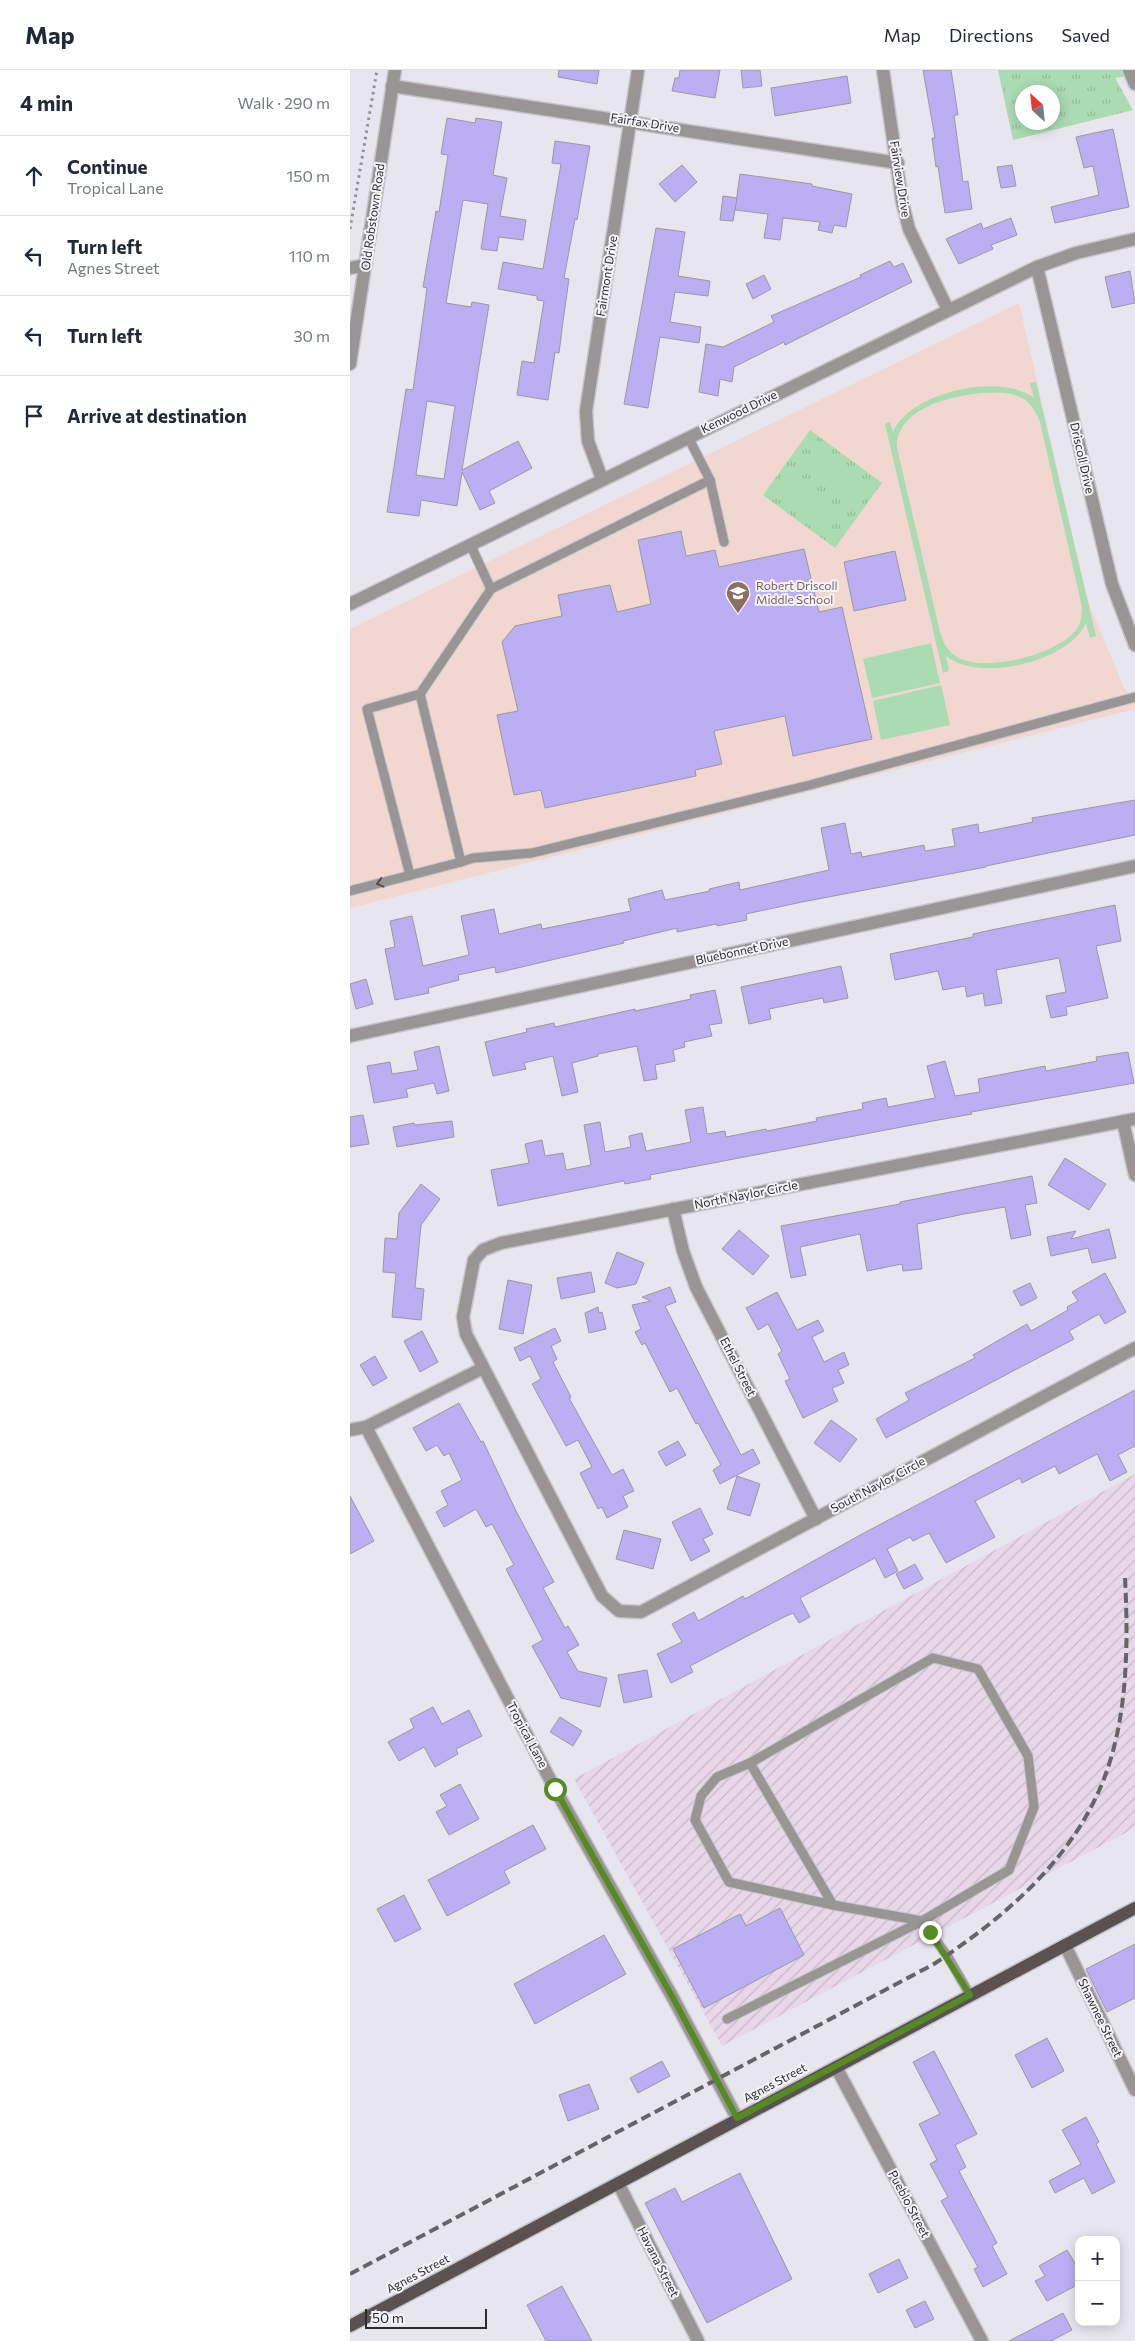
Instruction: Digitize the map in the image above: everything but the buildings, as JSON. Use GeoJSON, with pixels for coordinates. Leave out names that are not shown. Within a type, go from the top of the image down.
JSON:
{"type":"FeatureCollection","features":[{"type":"Feature","properties":{"kind":"main road","name":"Agnes Street"},"geometry":{"type":"LineString","coordinates":[[350,2326],[737,2118],[1135,1908]]}},
{"type":"Feature","properties":{"kind":"street","name":"Old Robstown Road"},"geometry":{"type":"LineString","coordinates":[[350,364],[395,70]]}},
{"type":"Feature","properties":{"kind":"street","name":"Fairmont Drive"},"geometry":{"type":"LineString","coordinates":[[602,480],[588,441],[586,411],[638,70]]}},
{"type":"Feature","properties":{"kind":"street","name":"Fairview Drive"},"geometry":{"type":"LineString","coordinates":[[883,70],[902,201],[909,229],[948,310]]}},
{"type":"Feature","properties":{"kind":"street"},"geometry":{"type":"LineString","coordinates":[[1129,70],[1135,84]]}},
{"type":"Feature","properties":{"kind":"street","name":"Fairfax Drive"},"geometry":{"type":"LineString","coordinates":[[392,86],[898,163]]}},
{"type":"Feature","properties":{"kind":"street","name":"Kenwood Drive"},"geometry":{"type":"LineString","coordinates":[[350,604],[1037,267],[1076,253],[1135,239]]}},
{"type":"Feature","properties":{"kind":"street"},"geometry":{"type":"LineString","coordinates":[[350,268],[366,265]]}},
{"type":"Feature","properties":{"kind":"street","name":"Driscoll Drive"},"geometry":{"type":"LineString","coordinates":[[1037,267],[1112,584],[1135,645]]}},
{"type":"Feature","properties":{"kind":"street","name":"Bluebonnet Drive"},"geometry":{"type":"LineString","coordinates":[[350,1036],[1135,866]]}},
{"type":"Feature","properties":{"kind":"street"},"geometry":{"type":"LineString","coordinates":[[1129,1120],[1135,1174]]}},
{"type":"Feature","properties":{"kind":"street","name":"North Naylor Circle"},"geometry":{"type":"LineString","coordinates":[[619,1611],[602,1596],[466,1334],[463,1317],[474,1260],[483,1250],[501,1242],[1129,1120]]}},
{"type":"Feature","properties":{"kind":"street","name":"Ethel Street"},"geometry":{"type":"LineString","coordinates":[[673,1209],[683,1251],[696,1287],[816,1519]]}},
{"type":"Feature","properties":{"kind":"street","name":"South Naylor Circle"},"geometry":{"type":"LineString","coordinates":[[619,1611],[640,1612],[1135,1348]]}},
{"type":"Feature","properties":{"kind":"street"},"geometry":{"type":"LineString","coordinates":[[350,1430],[366,1427],[483,1368]]}},
{"type":"Feature","properties":{"kind":"street","name":"Tropical Lane"},"geometry":{"type":"LineString","coordinates":[[366,1427],[555,1789],[673,1998],[737,2118]]}},
{"type":"Feature","properties":{"kind":"street","name":"Shawnee Street"},"geometry":{"type":"LineString","coordinates":[[1065,1945],[1135,2090]]}},
{"type":"Feature","properties":{"kind":"street","name":"Pueblo Street"},"geometry":{"type":"LineString","coordinates":[[836,2067],[982,2341]]}},
{"type":"Feature","properties":{"kind":"street","name":"Havana Street"},"geometry":{"type":"LineString","coordinates":[[618,2183],[698,2341]]}},
{"type":"Feature","properties":{"kind":"lane"},"geometry":{"type":"LineString","coordinates":[[688,437],[710,480],[724,542]]}},
{"type":"Feature","properties":{"kind":"lane"},"geometry":{"type":"LineString","coordinates":[[410,875],[367,709],[420,694],[491,589],[710,480]]}},
{"type":"Feature","properties":{"kind":"lane"},"geometry":{"type":"LineString","coordinates":[[470,544],[491,589]]}},
{"type":"Feature","properties":{"kind":"lane"},"geometry":{"type":"LineString","coordinates":[[420,694],[462,862]]}},
{"type":"Feature","properties":{"kind":"lane"},"geometry":{"type":"LineString","coordinates":[[350,891],[473,858],[532,853],[810,785],[1135,697]]}},
{"type":"Feature","properties":{"kind":"lane"},"geometry":{"type":"LineString","coordinates":[[727,2019],[922,1921],[1009,1870],[1034,1807],[1028,1756],[978,1669],[933,1658],[750,1763],[717,1777],[702,1796],[695,1820],[729,1882],[834,1905],[922,1921],[947,1955],[970,1995]]}},
{"type":"Feature","properties":{"kind":"lane"},"geometry":{"type":"LineString","coordinates":[[750,1763],[834,1905]]}},
{"type":"Feature","properties":{"kind":"path"},"geometry":{"type":"LineString","coordinates":[[350,229],[377,70]]}},
{"type":"Feature","properties":{"kind":"shaded area","name":"Robert Driscoll Middle School"},"geometry":{"type":"Polygon","coordinates":[[[1019,303],[1087,598],[1123,686],[1135,703],[1135,709],[350,908],[350,629],[1019,303]]]}},
{"type":"Feature","properties":{"kind":"shaded area"},"geometry":{"type":"Polygon","coordinates":[[[1135,1474],[1135,1828],[722,2046],[574,1779],[1135,1474]]]}},
{"type":"Feature","properties":{"kind":"green space"},"geometry":{"type":"Polygon","coordinates":[[[998,70],[1135,70],[1135,75],[1115,78],[1133,110],[1060,128],[1060,85],[1015,85],[1015,130],[1053,130],[1013,140],[998,70]]]}},
{"type":"Feature","properties":{"kind":"green space"},"geometry":{"type":"Polygon","coordinates":[[[1036,382],[1096,636],[1090,638],[1086,623],[1076,637],[1062,648],[1043,658],[1000,668],[979,668],[961,664],[946,656],[949,671],[943,673],[885,424],[890,422],[893,432],[903,418],[917,406],[957,390],[1000,387],[1019,390],[1034,398],[1030,383],[1036,382]],[[982,393],[941,401],[915,414],[899,434],[897,448],[942,639],[954,655],[966,661],[982,663],[1018,659],[1053,647],[1077,629],[1082,607],[1040,422],[1030,405],[1017,396],[1001,393],[982,393]]]}},
{"type":"Feature","properties":{"kind":"green space"},"geometry":{"type":"Polygon","coordinates":[[[810,430],[882,483],[835,548],[763,495],[810,430]]]}},
{"type":"Feature","properties":{"kind":"green space"},"geometry":{"type":"Polygon","coordinates":[[[817,446],[865,481],[849,502],[802,467],[817,446]]]}},
{"type":"Feature","properties":{"kind":"green space"},"geometry":{"type":"Polygon","coordinates":[[[794,477],[842,512],[826,533],[779,498],[794,477]]]}},
{"type":"Feature","properties":{"kind":"green space"},"geometry":{"type":"Polygon","coordinates":[[[931,643],[940,683],[872,698],[863,659],[931,643]]]}},
{"type":"Feature","properties":{"kind":"green space"},"geometry":{"type":"Polygon","coordinates":[[[941,685],[950,725],[881,740],[873,701],[941,685]]]}},
{"type":"Feature","properties":{"kind":"railway"},"geometry":{"type":"LineString","coordinates":[[350,2274],[934,1964],[963,1944],[1017,1901],[1063,1850],[1083,1822],[1099,1791],[1111,1758],[1121,1714],[1126,1669],[1125,1577]]}},
{"type":"Feature","properties":{"kind":"place","name":"Robert Driscoll Middle School"},"geometry":{"type":"Point","coordinates":[738,614]}},
{"type":"Feature","properties":{"kind":"route"},"geometry":{"type":"LineString","coordinates":[[555,1789],[673,1998],[737,2118],[970,1995],[947,1955],[930,1932]]}}]}
